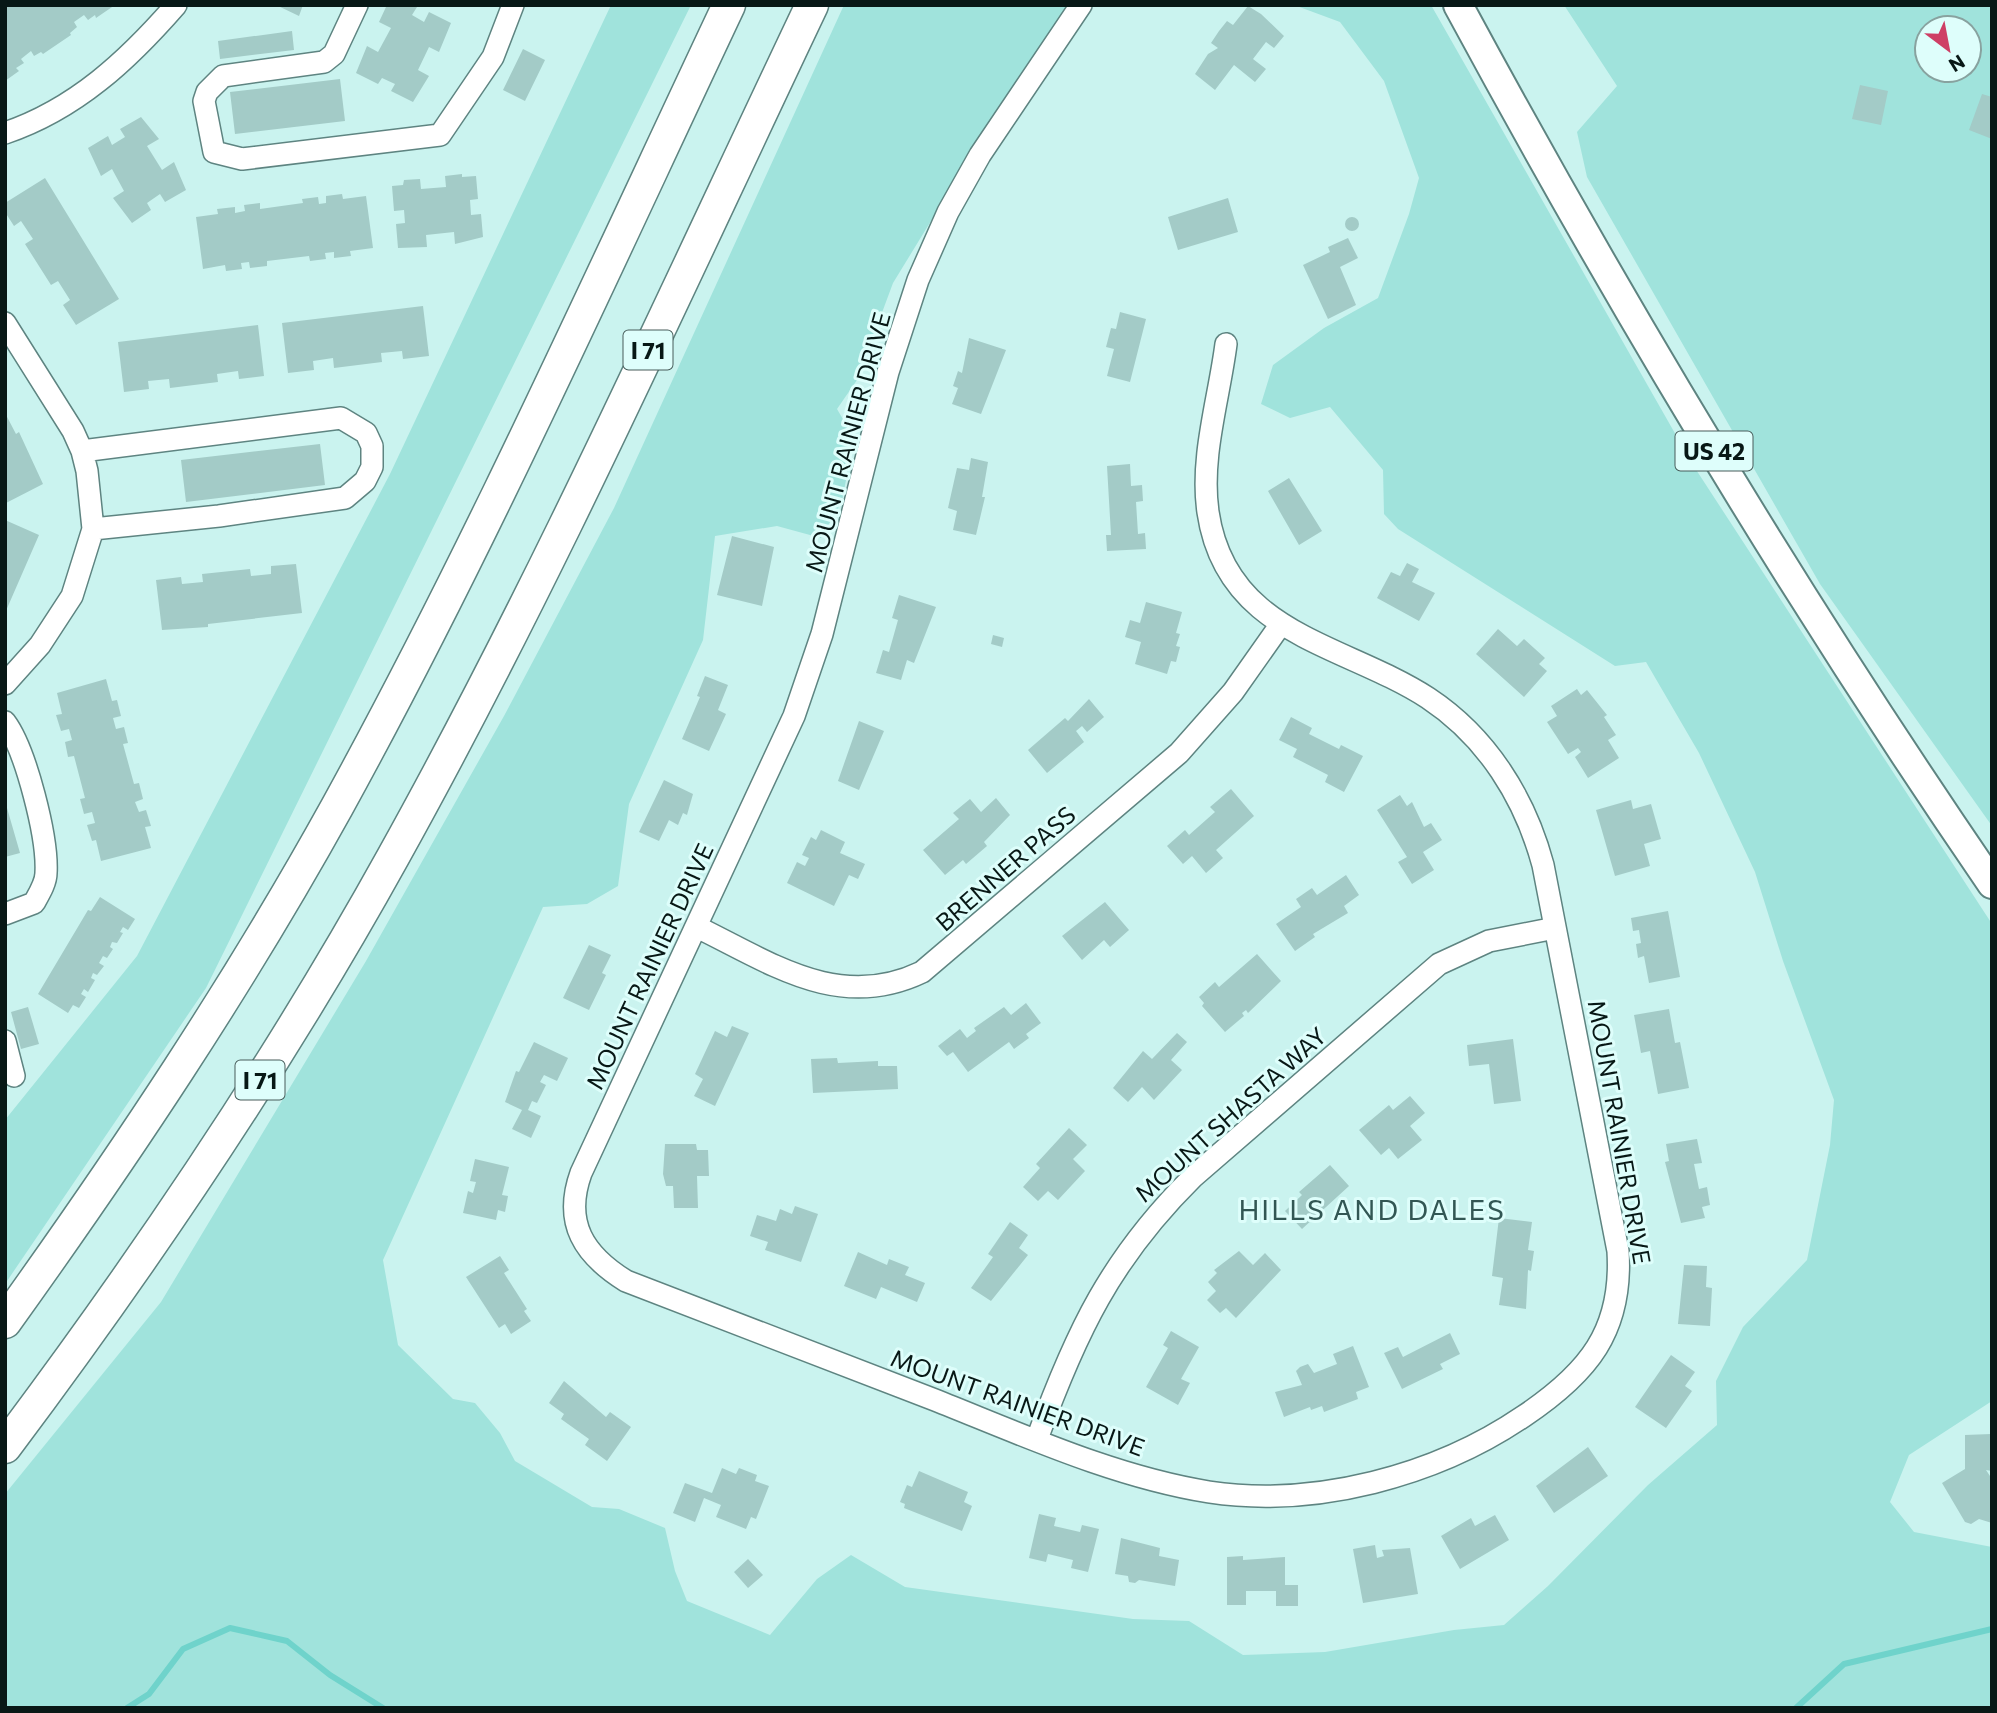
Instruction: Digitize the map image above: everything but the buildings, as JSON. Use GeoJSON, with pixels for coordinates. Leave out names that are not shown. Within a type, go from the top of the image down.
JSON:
{"type":"FeatureCollection","features":[{"type":"Feature","properties":{"kind":"highway"},"geometry":{"type":"LineString","coordinates":[[5,1322],[190,1052],[335,810],[482,527],[729,5]]}},
{"type":"Feature","properties":{"kind":"highway","name":"I 71"},"geometry":{"type":"LineString","coordinates":[[5,1447],[111,1303],[270,1065],[392,859],[507,645],[811,5]]}},
{"type":"Feature","properties":{"kind":"main road","name":"US 42"},"geometry":{"type":"LineString","coordinates":[[1458,5],[1645,338],[1815,613],[1992,884]]}},
{"type":"Feature","properties":{"kind":"street"},"geometry":{"type":"LineString","coordinates":[[5,133],[65,105],[89,89],[138,48],[176,5]]}},
{"type":"Feature","properties":{"kind":"street"},"geometry":{"type":"LineString","coordinates":[[357,5],[334,54],[324,62],[223,76],[207,92],[204,101],[214,152],[242,159],[440,135],[493,57],[513,5]]}},
{"type":"Feature","properties":{"kind":"street","name":"MOUNT RAINIER DRIVE"},"geometry":{"type":"LineString","coordinates":[[1081,5],[980,155],[948,212],[918,280],[888,372],[822,634],[794,716],[576,1185],[574,1209],[579,1232],[588,1251],[605,1269],[626,1281],[1121,1470],[1180,1486],[1253,1495],[1304,1493],[1400,1475],[1463,1451],[1509,1426],[1552,1397],[1583,1368],[1596,1351],[1612,1320],[1620,1278],[1618,1251],[1534,831],[1518,796],[1488,753],[1458,721],[1427,698],[1306,640],[1281,624],[1255,605],[1222,561],[1209,516],[1207,470],[1226,344]]}},
{"type":"Feature","properties":{"kind":"street"},"geometry":{"type":"LineString","coordinates":[[5,323],[73,431],[82,451],[87,471],[93,529],[72,596],[40,645],[5,684]]}},
{"type":"Feature","properties":{"kind":"street"},"geometry":{"type":"LineString","coordinates":[[82,451],[341,418],[366,433],[372,446],[373,467],[365,481],[356,491],[338,500],[93,529]]}},
{"type":"Feature","properties":{"kind":"street","name":"BRENNER PASS"},"geometry":{"type":"LineString","coordinates":[[697,927],[796,975],[830,985],[878,987],[922,972],[1179,753],[1234,692],[1281,624]]}},
{"type":"Feature","properties":{"kind":"street"},"geometry":{"type":"LineString","coordinates":[[5,722],[25,771],[45,838],[46,876],[34,903],[5,914]]}},
{"type":"Feature","properties":{"kind":"street","name":"MOUNT SHASTA WAY"},"geometry":{"type":"LineString","coordinates":[[1037,1438],[1073,1343],[1102,1289],[1152,1220],[1193,1177],[1439,964],[1489,941],[1555,928]]}},
{"type":"Feature","properties":{"kind":"street"},"geometry":{"type":"LineString","coordinates":[[5,1041],[14,1076]]}},
{"type":"Feature","properties":{"kind":"shaded area"},"geometry":{"type":"Polygon","coordinates":[[[611,5],[691,5],[206,988],[5,1284],[5,1120],[137,956],[390,474],[611,5]]]}},
{"type":"Feature","properties":{"kind":"shaded area"},"geometry":{"type":"Polygon","coordinates":[[[844,5],[1075,5],[1024,69],[893,283],[857,380],[837,409],[854,438],[842,501],[821,538],[777,526],[715,536],[703,640],[629,804],[618,886],[587,904],[543,907],[383,1260],[398,1345],[453,1399],[475,1403],[500,1433],[515,1461],[592,1507],[619,1509],[665,1528],[675,1571],[687,1601],[770,1635],[817,1579],[851,1555],[905,1587],[1133,1619],[1189,1621],[1243,1655],[1325,1652],[1454,1630],[1504,1625],[1548,1586],[1648,1485],[1717,1425],[1716,1381],[1743,1327],[1807,1260],[1830,1145],[1834,1100],[1783,961],[1755,872],[1699,753],[1646,662],[1615,666],[1398,529],[1384,514],[1383,470],[1330,407],[1290,418],[1261,404],[1273,365],[1324,328],[1378,298],[1409,214],[1419,178],[1384,81],[1340,22],[1294,5],[1431,5],[1693,465],[1992,924],[1992,1401],[1909,1455],[1890,1502],[1914,1532],[1992,1547],[1992,1708],[5,1708],[5,1494],[161,1302],[366,961],[504,716],[614,508],[844,5]]]}},
{"type":"Feature","properties":{"kind":"shaded area"},"geometry":{"type":"Polygon","coordinates":[[[1564,5],[1992,5],[1992,826],[1820,584],[1587,177],[1577,132],[1617,86],[1564,5]]]}},
{"type":"Feature","properties":{"kind":"waterway"},"geometry":{"type":"LineString","coordinates":[[127,1708],[149,1694],[183,1649],[230,1628],[287,1641],[330,1675],[383,1708]]}},
{"type":"Feature","properties":{"kind":"waterway"},"geometry":{"type":"LineString","coordinates":[[1796,1708],[1844,1664],[1992,1629]]}},
{"type":"Feature","properties":{"kind":"district","name":"HILLS AND DALES"},"geometry":{"type":"Point","coordinates":[1372,1209]}}]}
